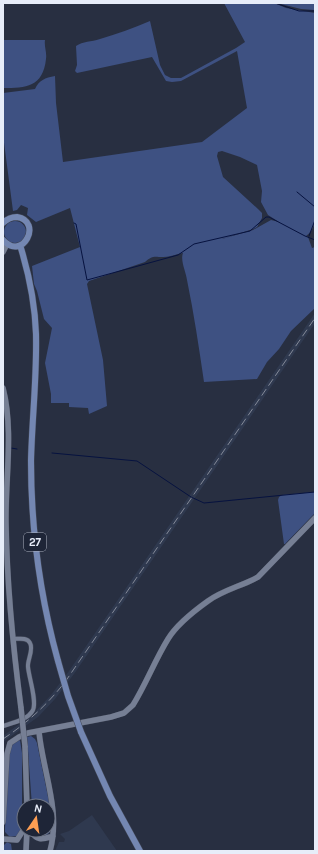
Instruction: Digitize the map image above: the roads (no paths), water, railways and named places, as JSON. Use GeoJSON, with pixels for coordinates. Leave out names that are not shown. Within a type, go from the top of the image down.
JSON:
{"type":"FeatureCollection","features":[{"type":"Feature","properties":{"kind":"main road"},"geometry":{"type":"LineString","coordinates":[[3,252],[5,242],[13,246],[20,245],[26,242],[30,231],[24,220],[13,217],[4,220]]}},
{"type":"Feature","properties":{"kind":"main road","name":"27"},"geometry":{"type":"LineString","coordinates":[[20,245],[30,285],[36,334],[31,462],[34,532],[44,602],[58,661],[68,696],[81,732],[110,796],[140,851]]}},
{"type":"Feature","properties":{"kind":"main road"},"geometry":{"type":"LineString","coordinates":[[3,388],[9,430],[6,543],[8,584],[25,746],[27,798]]}},
{"type":"Feature","properties":{"kind":"main road"},"geometry":{"type":"LineString","coordinates":[[3,822],[10,743],[28,733],[111,717],[124,713],[133,705],[168,639],[177,627],[213,598],[247,584],[258,577],[315,518]]}},
{"type":"Feature","properties":{"kind":"main road"},"geometry":{"type":"LineString","coordinates":[[39,732],[50,798]]}},
{"type":"Feature","properties":{"kind":"main road"},"geometry":{"type":"LineString","coordinates":[[3,839],[16,840],[17,838]]}},
{"type":"Feature","properties":{"kind":"main road"},"geometry":{"type":"LineString","coordinates":[[26,851],[27,838]]}},
{"type":"Feature","properties":{"kind":"main road"},"geometry":{"type":"LineString","coordinates":[[50,851],[53,838]]}},
{"type":"Feature","properties":{"kind":"street"},"geometry":{"type":"LineString","coordinates":[[3,726],[30,714],[34,705],[28,666],[31,645],[25,639],[13,638]]}},
{"type":"Feature","properties":{"kind":"waterway"},"geometry":{"type":"LineString","coordinates":[[275,3],[299,11],[315,11]]}},
{"type":"Feature","properties":{"kind":"waterway"},"geometry":{"type":"LineString","coordinates":[[297,192],[315,207]]}},
{"type":"Feature","properties":{"kind":"waterway"},"geometry":{"type":"LineString","coordinates":[[74,223],[76,224],[87,280],[178,255],[194,244],[250,231],[266,217],[269,217],[315,240]]}},
{"type":"Feature","properties":{"kind":"waterway"},"geometry":{"type":"LineString","coordinates":[[309,236],[315,220]]}},
{"type":"Feature","properties":{"kind":"waterway"},"geometry":{"type":"LineString","coordinates":[[11,448],[17,449]]}},
{"type":"Feature","properties":{"kind":"waterway"},"geometry":{"type":"LineString","coordinates":[[52,453],[137,461],[191,497],[204,503],[315,492]]}},
{"type":"Feature","properties":{"kind":"railway"},"geometry":{"type":"LineString","coordinates":[[3,739],[36,713],[65,682],[315,318]]}}]}
